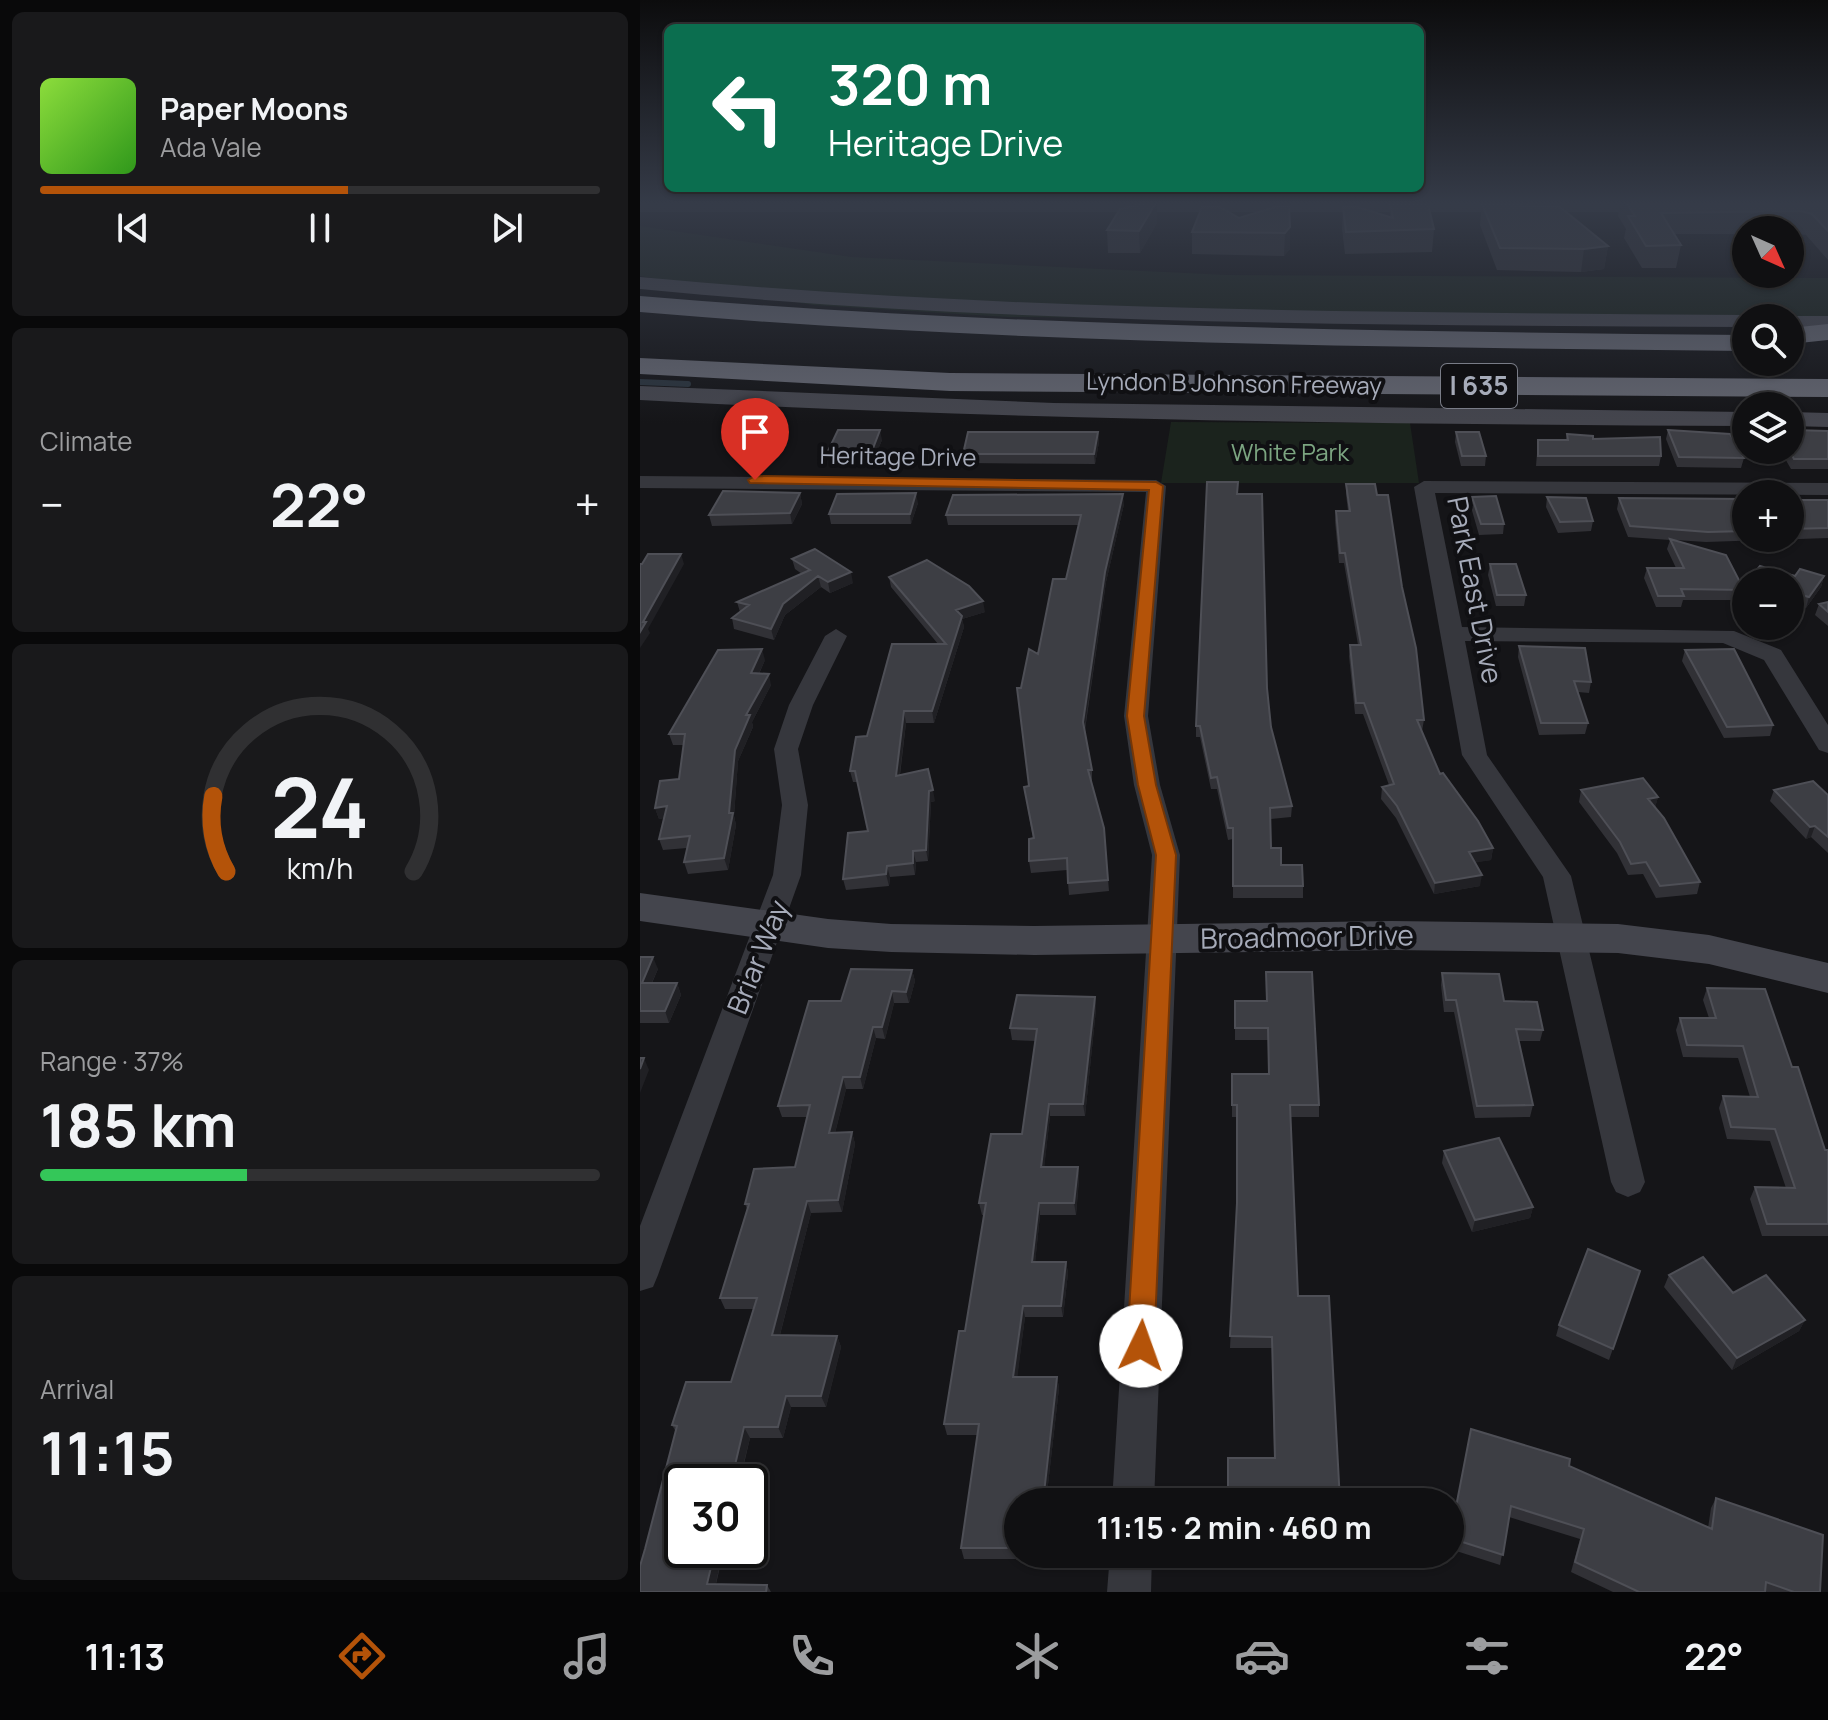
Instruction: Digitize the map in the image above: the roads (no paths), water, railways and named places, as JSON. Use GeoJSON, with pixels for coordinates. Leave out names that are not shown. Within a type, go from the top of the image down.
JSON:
{"type":"FeatureCollection","features":[{"type":"Feature","properties":{"kind":"highway","name":"Lyndon B Johnson Freeway"},"geometry":{"type":"LineString","coordinates":[[640,304],[808,320],[1032,332],[1732,337]]}},
{"type":"Feature","properties":{"kind":"highway"},"geometry":{"type":"LineString","coordinates":[[1804,335],[1828,332]]}},
{"type":"Feature","properties":{"kind":"highway"},"geometry":{"type":"LineString","coordinates":[[1804,343],[1828,344]]}},
{"type":"Feature","properties":{"kind":"highway","name":"Lyndon B Johnson Freeway"},"geometry":{"type":"LineString","coordinates":[[640,366],[950,382],[1828,388]]}},
{"type":"Feature","properties":{"kind":"highway"},"geometry":{"type":"LineString","coordinates":[[950,382],[1104,398],[1732,408]]}},
{"type":"Feature","properties":{"kind":"highway"},"geometry":{"type":"LineString","coordinates":[[1804,413],[1828,417]]}},
{"type":"Feature","properties":{"kind":"main road","name":"Lyndon B Johnson Freeway"},"geometry":{"type":"LineString","coordinates":[[640,283],[815,301],[1052,315],[1732,337]]}},
{"type":"Feature","properties":{"kind":"main road"},"geometry":{"type":"LineString","coordinates":[[1804,322],[1828,322]]}},
{"type":"Feature","properties":{"kind":"main road","name":"Lyndon B Johnson Freeway"},"geometry":{"type":"LineString","coordinates":[[640,393],[869,405],[1251,416],[1732,419]]}},
{"type":"Feature","properties":{"kind":"main road"},"geometry":{"type":"LineString","coordinates":[[1804,418],[1828,417]]}},
{"type":"Feature","properties":{"kind":"main road","name":"Broadmoor Drive"},"geometry":{"type":"LineString","coordinates":[[640,907],[723,916],[766,927],[889,938],[1159,940],[1361,934],[1572,937],[1667,943],[1722,951],[1828,978]]}},
{"type":"Feature","properties":{"kind":"street","name":"Heritage Drive"},"geometry":{"type":"LineString","coordinates":[[640,482],[1156,486],[1136,716],[1147,785],[1166,855],[1159,940]]}},
{"type":"Feature","properties":{"kind":"street","name":"Park East Drive"},"geometry":{"type":"LineString","coordinates":[[1628,1182],[1557,876],[1475,755],[1424,487],[1828,489]]}},
{"type":"Feature","properties":{"kind":"street"},"geometry":{"type":"LineString","coordinates":[[1454,634],[1726,636],[1750,643],[1773,655],[1828,745]]}},
{"type":"Feature","properties":{"kind":"street","name":"Briar Way"},"geometry":{"type":"LineString","coordinates":[[640,1275],[766,927],[787,886],[796,828],[794,780],[785,753],[792,726],[836,636]]}},
{"type":"Feature","properties":{"kind":"street"},"geometry":{"type":"LineString","coordinates":[[1134,1488],[1159,940]]}},
{"type":"Feature","properties":{"kind":"street"},"geometry":{"type":"LineString","coordinates":[[1129,1592],[1130,1568]]}},
{"type":"Feature","properties":{"kind":"waterway"},"geometry":{"type":"LineString","coordinates":[[640,382],[688,384]]}},
{"type":"Feature","properties":{"kind":"park label","name":"White Park"},"geometry":{"type":"Point","coordinates":[1290,453]}}]}
